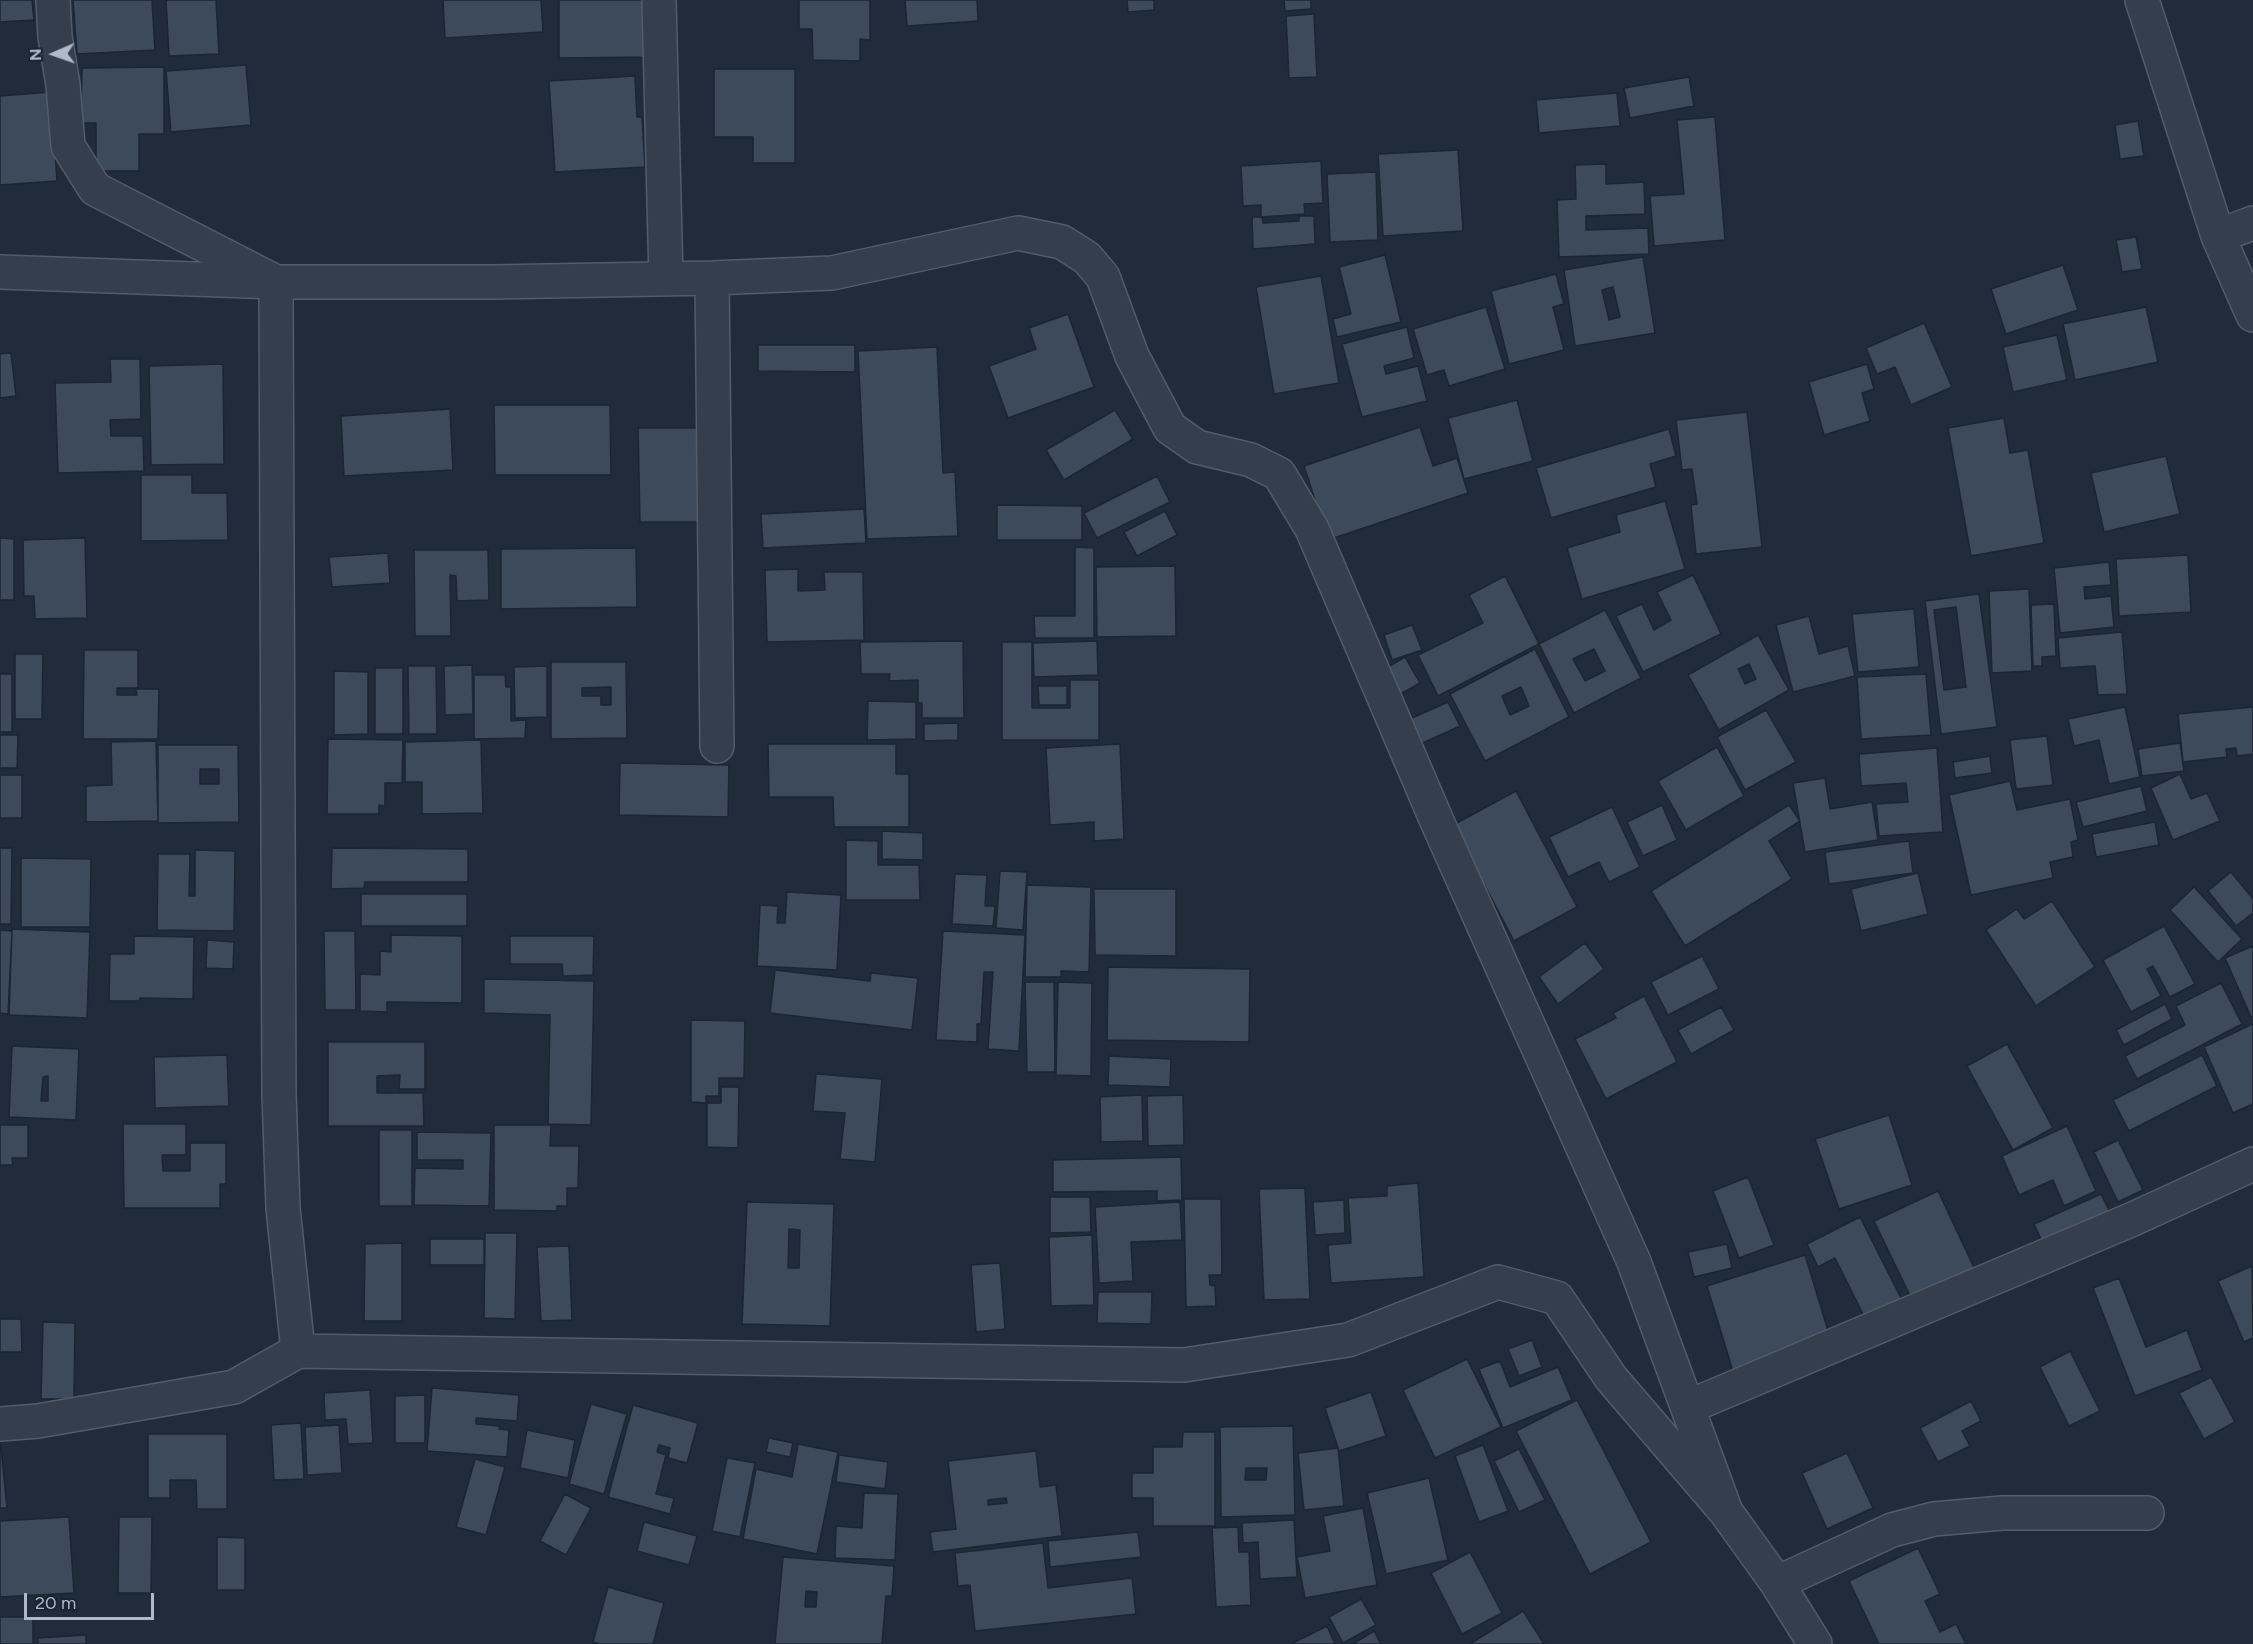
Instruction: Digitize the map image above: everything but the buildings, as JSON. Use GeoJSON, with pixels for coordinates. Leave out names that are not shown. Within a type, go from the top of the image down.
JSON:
{"type":"FeatureCollection","features":[{"type":"Feature","properties":{"kind":"street"},"geometry":{"type":"LineString","coordinates":[[52,0],[68,146],[95,189],[276,282]]}},
{"type":"Feature","properties":{"kind":"street"},"geometry":{"type":"LineString","coordinates":[[659,0],[666,279]]}},
{"type":"Feature","properties":{"kind":"street"},"geometry":{"type":"LineString","coordinates":[[2142,0],[2218,236],[2253,315]]}},
{"type":"Feature","properties":{"kind":"street"},"geometry":{"type":"LineString","coordinates":[[2218,236],[2253,223]]}},
{"type":"Feature","properties":{"kind":"street"},"geometry":{"type":"LineString","coordinates":[[0,272],[276,282],[493,282],[712,278],[832,273],[1018,233],[1062,243],[1087,258],[1103,277],[1132,356],[1170,428],[1197,447],[1251,460],[1279,474],[1312,529],[1436,819],[1634,1262],[1726,1512]]}},
{"type":"Feature","properties":{"kind":"street"},"geometry":{"type":"LineString","coordinates":[[712,278],[717,746]]}},
{"type":"Feature","properties":{"kind":"street"},"geometry":{"type":"LineString","coordinates":[[276,282],[279,1095],[283,1208],[298,1351]]}},
{"type":"Feature","properties":{"kind":"street"},"geometry":{"type":"LineString","coordinates":[[1689,1407],[2133,1219],[2253,1164]]}},
{"type":"Feature","properties":{"kind":"street"},"geometry":{"type":"LineString","coordinates":[[0,1424],[38,1421],[234,1387],[298,1351],[1184,1365],[1348,1340],[1498,1282],[1557,1298],[1611,1378],[1726,1512],[1777,1583],[1815,1644]]}},
{"type":"Feature","properties":{"kind":"street"},"geometry":{"type":"LineString","coordinates":[[1777,1583],[1892,1530],[1934,1519],[2002,1513],[2147,1513]]}}]}
